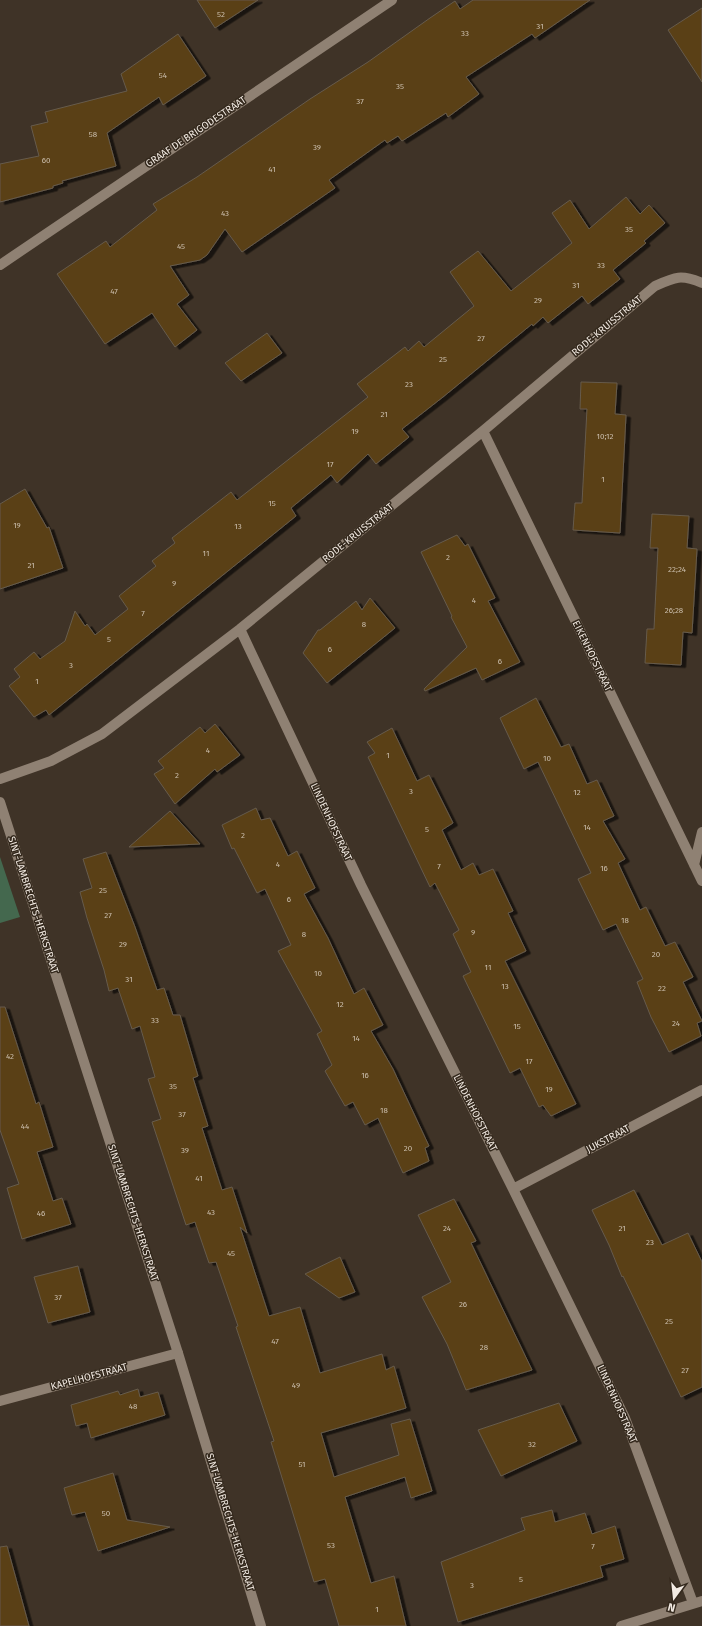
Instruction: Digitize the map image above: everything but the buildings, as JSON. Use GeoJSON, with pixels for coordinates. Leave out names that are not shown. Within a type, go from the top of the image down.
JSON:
{"type":"FeatureCollection","features":[{"type":"Feature","properties":{"kind":"street","name":"GRAAF DE BRIGODESTRAAT"},"geometry":{"type":"LineString","coordinates":[[0,265],[392,0]]}},
{"type":"Feature","properties":{"kind":"street","name":"RODE-KRUISSTRAAT"},"geometry":{"type":"LineString","coordinates":[[0,779],[51,761],[102,734],[240,629],[483,431],[655,286],[673,277],[690,278],[702,283]]}},
{"type":"Feature","properties":{"kind":"street","name":"EIKENHOFSTRAAT"},"geometry":{"type":"LineString","coordinates":[[483,431],[702,881]]}},
{"type":"Feature","properties":{"kind":"street","name":"LINDENHOFSTRAAT"},"geometry":{"type":"LineString","coordinates":[[240,629],[361,885],[514,1189],[625,1418],[698,1602]]}},
{"type":"Feature","properties":{"kind":"street","name":"SINT-LAMBRECHTS-HERKSTRAAT"},"geometry":{"type":"LineString","coordinates":[[0,802],[178,1353],[261,1626]]}},
{"type":"Feature","properties":{"kind":"street"},"geometry":{"type":"LineString","coordinates":[[694,865],[702,832]]}},
{"type":"Feature","properties":{"kind":"street","name":"JUKSTRAAT"},"geometry":{"type":"LineString","coordinates":[[514,1189],[702,1090]]}},
{"type":"Feature","properties":{"kind":"street","name":"KAPELHOFSTRAAT"},"geometry":{"type":"LineString","coordinates":[[0,1401],[178,1353]]}},
{"type":"Feature","properties":{"kind":"street"},"geometry":{"type":"LineString","coordinates":[[621,1626],[698,1602]]}},
{"type":"Feature","properties":{"kind":"green space"},"geometry":{"type":"Polygon","coordinates":[[[0,857],[20,917],[0,923],[0,857]]]}}]}
